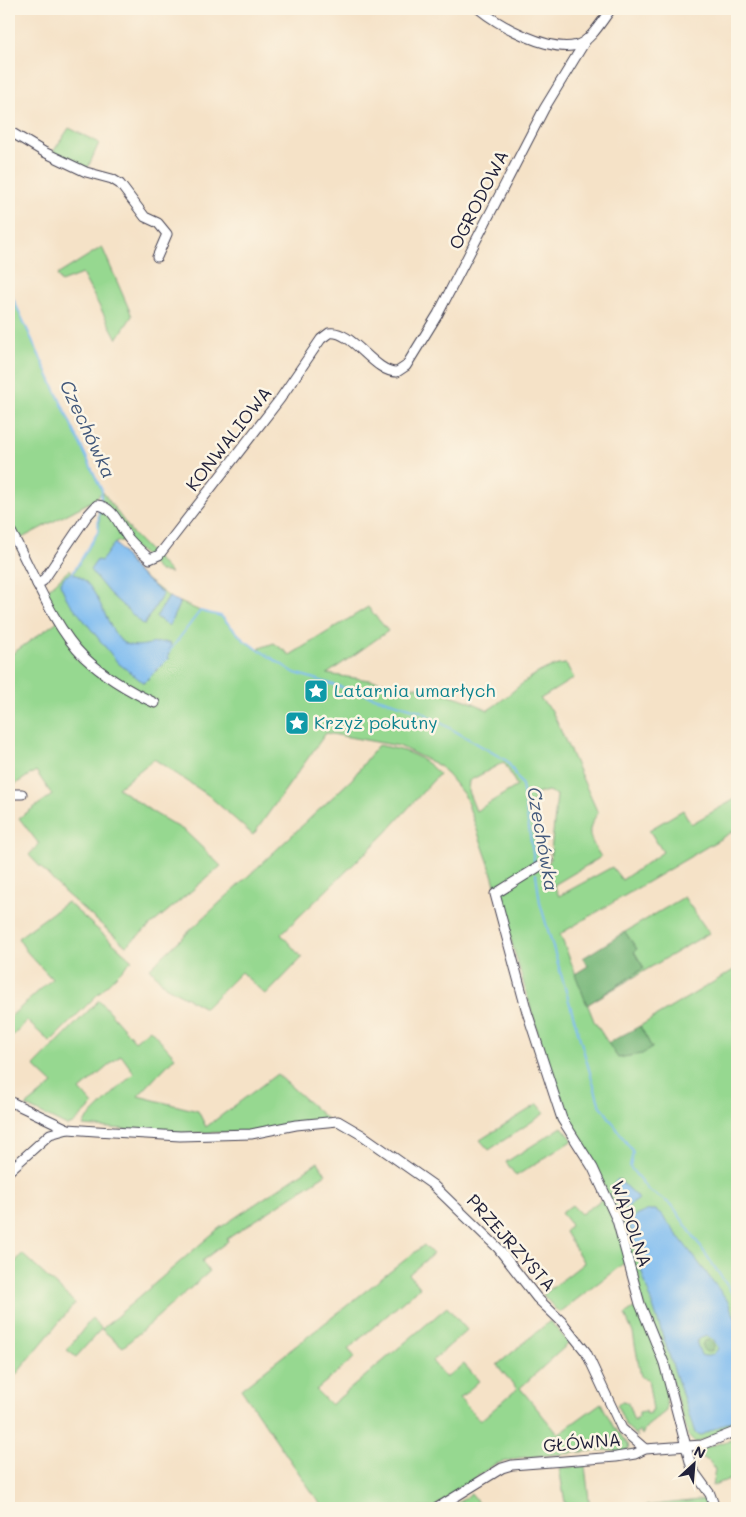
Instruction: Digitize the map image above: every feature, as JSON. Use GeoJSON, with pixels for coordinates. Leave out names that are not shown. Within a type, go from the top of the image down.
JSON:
{"type":"FeatureCollection","features":[{"type":"Feature","properties":{"kind":"street"},"geometry":{"type":"LineString","coordinates":[[479,9],[502,26],[548,44],[577,45],[586,40]]}},
{"type":"Feature","properties":{"kind":"street","name":"OGRODOWA"},"geometry":{"type":"LineString","coordinates":[[329,333],[340,334],[387,370],[397,372],[406,366],[438,314],[544,109],[586,40],[611,9]]}},
{"type":"Feature","properties":{"kind":"street"},"geometry":{"type":"LineString","coordinates":[[9,131],[44,152],[86,172],[112,179],[120,184],[145,217],[158,223],[167,234],[157,257]]}},
{"type":"Feature","properties":{"kind":"street","name":"KONWALIOWA"},"geometry":{"type":"LineString","coordinates":[[37,584],[43,581],[93,507],[97,505],[106,507],[129,539],[150,559],[159,555],[276,405],[329,333]]}},
{"type":"Feature","properties":{"kind":"street"},"geometry":{"type":"LineString","coordinates":[[9,528],[37,584],[60,624],[83,655],[113,680],[154,703]]}},
{"type":"Feature","properties":{"kind":"street"},"geometry":{"type":"LineString","coordinates":[[9,794],[22,794]]}},
{"type":"Feature","properties":{"kind":"street","name":"WĄDOLNA"},"geometry":{"type":"LineString","coordinates":[[548,861],[495,894],[547,1078],[562,1119],[593,1168],[617,1220],[640,1304],[664,1363],[692,1469],[710,1494],[715,1508]]}},
{"type":"Feature","properties":{"kind":"street","name":"PRZEJRZYSTA"},"geometry":{"type":"LineString","coordinates":[[9,1102],[68,1129],[180,1136],[242,1135],[296,1125],[338,1121],[432,1184],[498,1248],[537,1298],[562,1322],[586,1352],[622,1429],[645,1449]]}},
{"type":"Feature","properties":{"kind":"street"},"geometry":{"type":"LineString","coordinates":[[9,1171],[50,1134],[68,1129]]}},
{"type":"Feature","properties":{"kind":"street","name":"GŁÓWNA"},"geometry":{"type":"LineString","coordinates":[[437,1508],[502,1468],[512,1465],[616,1457],[635,1454],[645,1449],[702,1445],[737,1431]]}},
{"type":"Feature","properties":{"kind":"green space"},"geometry":{"type":"Polygon","coordinates":[[[69,128],[99,143],[86,172],[51,155],[69,128]]]}},
{"type":"Feature","properties":{"kind":"green space"},"geometry":{"type":"Polygon","coordinates":[[[102,247],[132,316],[117,339],[82,274],[61,282],[57,275],[102,247]]]}},
{"type":"Feature","properties":{"kind":"green space"},"geometry":{"type":"Polygon","coordinates":[[[9,290],[102,491],[133,534],[171,573],[159,571],[142,553],[124,540],[115,543],[136,571],[169,597],[156,617],[169,626],[180,602],[200,611],[221,616],[245,641],[257,649],[274,643],[290,655],[368,607],[388,631],[327,674],[388,682],[429,690],[469,701],[488,710],[534,675],[555,666],[566,664],[574,678],[540,699],[551,709],[598,813],[591,825],[590,835],[601,857],[554,885],[559,896],[612,867],[622,880],[663,852],[649,830],[683,810],[691,824],[737,798],[737,829],[560,934],[594,1021],[618,1058],[652,1048],[640,1026],[737,968],[737,1425],[699,1442],[694,1442],[689,1437],[657,1334],[641,1299],[601,1177],[581,1141],[562,1116],[489,864],[465,796],[440,766],[399,746],[326,733],[253,835],[208,795],[154,759],[118,788],[154,813],[185,831],[221,866],[126,946],[64,892],[29,855],[39,844],[19,818],[52,795],[36,771],[9,788],[9,656],[58,621],[42,595],[70,569],[73,574],[98,532],[102,492],[94,500],[20,539],[9,519],[9,290]],[[504,762],[469,781],[468,791],[476,811],[517,786],[504,762]],[[548,791],[533,795],[539,850],[544,866],[550,861],[557,795],[548,791]],[[620,1179],[613,1188],[622,1207],[638,1199],[628,1191],[620,1179]]]}},
{"type":"Feature","properties":{"kind":"green space"},"geometry":{"type":"Polygon","coordinates":[[[378,745],[418,757],[439,774],[384,835],[281,934],[302,958],[266,995],[241,972],[205,1008],[165,986],[150,968],[352,779],[378,745]]]}},
{"type":"Feature","properties":{"kind":"green space"},"geometry":{"type":"Polygon","coordinates":[[[684,897],[709,933],[588,1004],[644,968],[634,951],[637,949],[625,932],[684,897]]]}},
{"type":"Feature","properties":{"kind":"green space"},"geometry":{"type":"Polygon","coordinates":[[[67,902],[132,960],[50,1042],[27,1021],[9,1040],[9,1018],[52,979],[27,952],[18,938],[67,902]]]}},
{"type":"Feature","properties":{"kind":"green space"},"geometry":{"type":"Polygon","coordinates":[[[625,932],[637,949],[634,952],[644,968],[587,1005],[575,974],[588,966],[583,958],[625,932]]]}},
{"type":"Feature","properties":{"kind":"green space"},"geometry":{"type":"Polygon","coordinates":[[[99,1000],[135,1041],[150,1029],[175,1057],[138,1096],[198,1111],[206,1127],[277,1074],[327,1119],[249,1132],[179,1133],[83,1126],[86,1120],[134,1073],[121,1055],[80,1090],[93,1105],[73,1124],[67,1126],[26,1106],[53,1084],[34,1066],[99,1000]]]}},
{"type":"Feature","properties":{"kind":"green space"},"geometry":{"type":"Polygon","coordinates":[[[640,1026],[652,1048],[642,1054],[618,1058],[608,1043],[640,1026]]]}},
{"type":"Feature","properties":{"kind":"green space"},"geometry":{"type":"Polygon","coordinates":[[[538,1104],[545,1113],[489,1150],[480,1140],[538,1104]]]}},
{"type":"Feature","properties":{"kind":"green space"},"geometry":{"type":"Polygon","coordinates":[[[562,1127],[573,1140],[516,1176],[506,1162],[562,1127]]]}},
{"type":"Feature","properties":{"kind":"green space"},"geometry":{"type":"Polygon","coordinates":[[[318,1162],[326,1174],[227,1239],[228,1241],[202,1261],[209,1272],[123,1347],[101,1329],[76,1357],[67,1350],[92,1318],[102,1329],[218,1229],[318,1162]]]}},
{"type":"Feature","properties":{"kind":"green space"},"geometry":{"type":"Polygon","coordinates":[[[607,1196],[628,1260],[559,1313],[543,1295],[584,1263],[565,1232],[571,1225],[561,1213],[572,1205],[581,1214],[607,1196]]]}},
{"type":"Feature","properties":{"kind":"green space"},"geometry":{"type":"Polygon","coordinates":[[[424,1245],[433,1254],[409,1274],[420,1287],[348,1349],[355,1357],[316,1390],[331,1405],[447,1307],[467,1330],[432,1361],[446,1378],[464,1364],[479,1381],[460,1398],[480,1421],[517,1389],[497,1365],[550,1321],[569,1343],[520,1388],[558,1434],[601,1403],[613,1426],[628,1444],[629,1449],[624,1452],[603,1450],[518,1458],[495,1464],[433,1508],[323,1508],[241,1389],[424,1245]]]}},
{"type":"Feature","properties":{"kind":"green space"},"geometry":{"type":"Polygon","coordinates":[[[22,1254],[75,1303],[9,1383],[9,1270],[22,1254]]]}},
{"type":"Feature","properties":{"kind":"green space"},"geometry":{"type":"Polygon","coordinates":[[[640,1304],[667,1377],[666,1411],[646,1427],[642,1435],[640,1431],[636,1433],[638,1437],[626,1426],[617,1405],[622,1402],[628,1403],[634,1421],[639,1417],[639,1412],[645,1411],[646,1414],[651,1413],[653,1410],[648,1379],[641,1377],[633,1333],[625,1315],[640,1304]]]}},
{"type":"Feature","properties":{"kind":"green space"},"geometry":{"type":"Polygon","coordinates":[[[708,1340],[714,1346],[708,1352],[702,1346],[708,1340]]]}},
{"type":"Feature","properties":{"kind":"green space"},"geometry":{"type":"Polygon","coordinates":[[[737,1438],[737,1476],[712,1486],[715,1469],[709,1461],[698,1456],[697,1450],[737,1438]]]}},
{"type":"Feature","properties":{"kind":"green space"},"geometry":{"type":"Polygon","coordinates":[[[585,1466],[590,1508],[566,1508],[559,1468],[585,1466]]]}},
{"type":"Feature","properties":{"kind":"green space"},"geometry":{"type":"Polygon","coordinates":[[[471,1494],[482,1508],[450,1508],[471,1494]]]}},
{"type":"Feature","properties":{"kind":"green space"},"geometry":{"type":"Polygon","coordinates":[[[708,1499],[711,1508],[645,1508],[645,1506],[708,1499]]]}},
{"type":"Feature","properties":{"kind":"water"},"geometry":{"type":"Polygon","coordinates":[[[115,543],[136,571],[163,594],[144,625],[109,593],[90,570],[97,560],[101,561],[115,543]]]}},
{"type":"Feature","properties":{"kind":"water"},"geometry":{"type":"Polygon","coordinates":[[[71,573],[81,578],[89,586],[113,631],[126,644],[138,646],[160,642],[171,643],[168,659],[144,683],[118,663],[67,599],[60,584],[64,577],[71,573]]]}},
{"type":"Feature","properties":{"kind":"water"},"geometry":{"type":"Polygon","coordinates":[[[169,597],[180,602],[169,626],[156,617],[169,597]]]}},
{"type":"Feature","properties":{"kind":"water"},"geometry":{"type":"Polygon","coordinates":[[[618,1179],[639,1199],[626,1208],[622,1207],[616,1198],[613,1184],[618,1179]]]}},
{"type":"Feature","properties":{"kind":"water"},"geometry":{"type":"Polygon","coordinates":[[[649,1210],[656,1210],[662,1215],[727,1300],[737,1322],[737,1418],[701,1435],[695,1433],[643,1276],[629,1223],[635,1216],[649,1210]],[[706,1335],[698,1340],[697,1344],[701,1355],[709,1356],[715,1352],[718,1348],[714,1340],[706,1335]]]}},
{"type":"Feature","properties":{"kind":"waterway","name":"Czechówka"},"geometry":{"type":"LineString","coordinates":[[9,290],[102,491],[100,502]]}},
{"type":"Feature","properties":{"kind":"waterway","name":"Czechówka"},"geometry":{"type":"LineString","coordinates":[[72,574],[98,532],[99,509]]}},
{"type":"Feature","properties":{"kind":"waterway","name":"Czechówka"},"geometry":{"type":"LineString","coordinates":[[168,653],[200,611],[221,616],[245,641],[295,673],[420,711],[507,761],[522,785],[535,866]]}},
{"type":"Feature","properties":{"kind":"waterway","name":"Czechówka"},"geometry":{"type":"LineString","coordinates":[[536,874],[540,903],[599,1103],[633,1152],[630,1167],[648,1190],[672,1205],[737,1300]]}},
{"type":"Feature","properties":{"kind":"place","name":"Latarnia umarłych"},"geometry":{"type":"Point","coordinates":[316,691]}},
{"type":"Feature","properties":{"kind":"place","name":"Krzyż pokutny"},"geometry":{"type":"Point","coordinates":[297,723]}}]}
